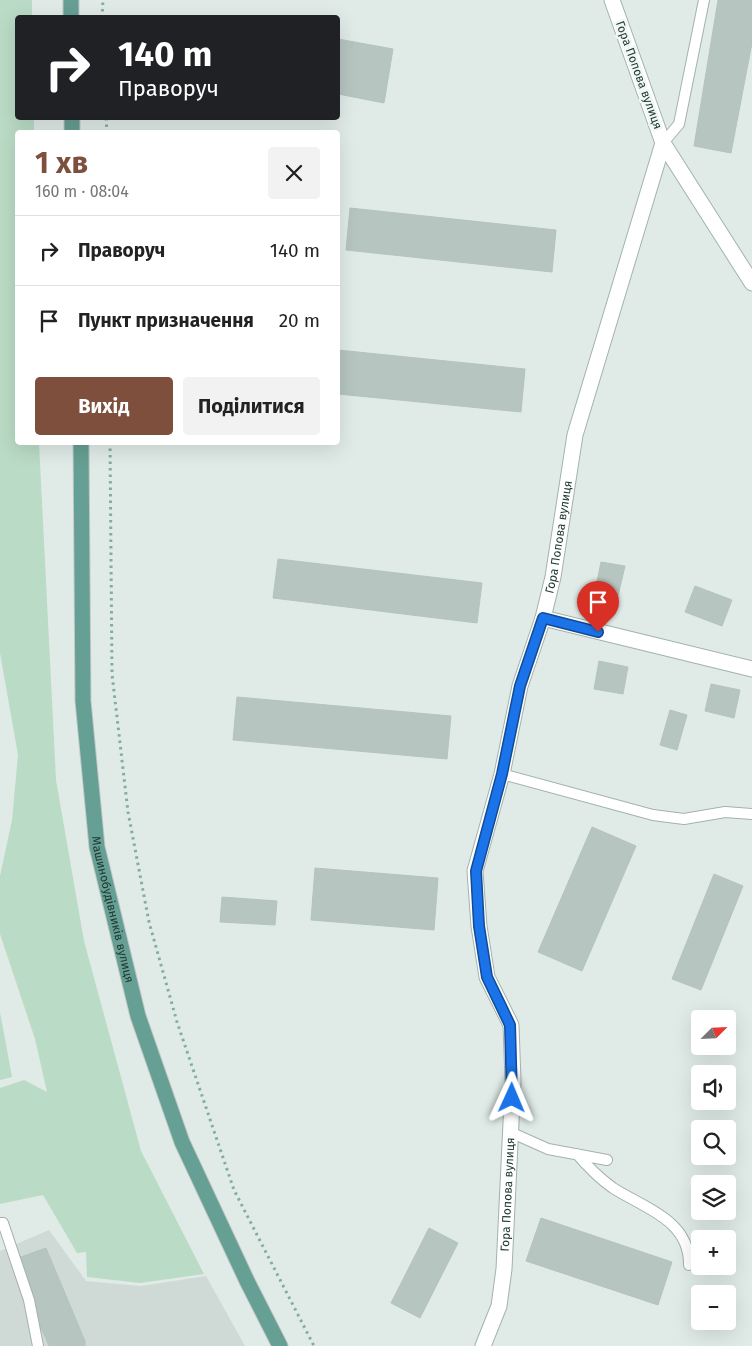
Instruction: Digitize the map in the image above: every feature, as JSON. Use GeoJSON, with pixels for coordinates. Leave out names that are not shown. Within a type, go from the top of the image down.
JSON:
{"type":"FeatureCollection","features":[{"type":"Feature","properties":{"kind":"main road"},"geometry":{"type":"LineString","coordinates":[[71,0],[71,15]]}},
{"type":"Feature","properties":{"kind":"main road","name":"Машинобудівників вулиця"},"geometry":{"type":"LineString","coordinates":[[81,445],[83,702],[98,847],[138,1016],[182,1142],[247,1281],[280,1346]]}},
{"type":"Feature","properties":{"kind":"street","name":"Гора Попова вулиця"},"geometry":{"type":"LineString","coordinates":[[483,1346],[499,1306],[504,1269],[513,1081],[510,1025],[487,977],[479,926],[476,871],[502,774],[520,686],[543,618],[553,577],[575,435],[664,143],[612,0]]}},
{"type":"Feature","properties":{"kind":"street"},"geometry":{"type":"LineString","coordinates":[[664,143],[752,283]]}},
{"type":"Feature","properties":{"kind":"street"},"geometry":{"type":"LineString","coordinates":[[543,618],[752,669]]}},
{"type":"Feature","properties":{"kind":"lane"},"geometry":{"type":"LineString","coordinates":[[664,143],[679,124],[704,0]]}},
{"type":"Feature","properties":{"kind":"lane"},"geometry":{"type":"LineString","coordinates":[[502,774],[653,815],[684,819],[725,812],[752,814]]}},
{"type":"Feature","properties":{"kind":"lane"},"geometry":{"type":"LineString","coordinates":[[510,1132],[548,1149],[607,1160]]}},
{"type":"Feature","properties":{"kind":"lane"},"geometry":{"type":"LineString","coordinates":[[576,1154],[592,1172],[614,1188],[659,1213],[682,1235],[689,1254],[689,1265]]}},
{"type":"Feature","properties":{"kind":"lane"},"geometry":{"type":"LineString","coordinates":[[0,1223],[3,1223],[29,1300],[38,1346]]}},
{"type":"Feature","properties":{"kind":"path"},"geometry":{"type":"LineString","coordinates":[[102,15],[103,0]]}},
{"type":"Feature","properties":{"kind":"path"},"geometry":{"type":"LineString","coordinates":[[110,445],[110,572],[113,693],[128,812],[149,922],[176,1022],[234,1190],[314,1346]]}},
{"type":"Feature","properties":{"kind":"shaded area"},"geometry":{"type":"Polygon","coordinates":[[[49,1230],[86,1281],[141,1286],[206,1276],[245,1346],[0,1346],[0,1251],[49,1230]]]}},
{"type":"Feature","properties":{"kind":"green space"},"geometry":{"type":"Polygon","coordinates":[[[0,0],[32,0],[32,15],[15,15],[15,120],[34,120],[34,130],[15,130],[15,445],[39,445],[56,780],[84,941],[141,1151],[204,1274],[140,1283],[87,1277],[86,1252],[77,1253],[43,1195],[0,1204],[0,1088],[24,1080],[47,1092],[35,1039],[0,934],[0,876],[12,820],[18,755],[0,653],[0,0]]]}},
{"type":"Feature","properties":{"kind":"green space"},"geometry":{"type":"Polygon","coordinates":[[[0,1012],[12,1077],[0,1080],[0,1012]]]}},
{"type":"Feature","properties":{"kind":"building"},"geometry":{"type":"Polygon","coordinates":[[[718,0],[752,0],[752,43],[731,153],[694,146],[718,0]]]}},
{"type":"Feature","properties":{"kind":"building"},"geometry":{"type":"Polygon","coordinates":[[[340,39],[393,49],[384,103],[340,94],[340,39]]]}},
{"type":"Feature","properties":{"kind":"building"},"geometry":{"type":"Polygon","coordinates":[[[350,208],[556,230],[552,272],[346,250],[350,208]]]}},
{"type":"Feature","properties":{"kind":"building"},"geometry":{"type":"Polygon","coordinates":[[[340,350],[525,369],[521,412],[340,394],[340,350]]]}},
{"type":"Feature","properties":{"kind":"building"},"geometry":{"type":"Polygon","coordinates":[[[278,559],[482,583],[477,623],[273,598],[278,559]]]}},
{"type":"Feature","properties":{"kind":"building"},"geometry":{"type":"Polygon","coordinates":[[[601,562],[625,566],[617,600],[594,596],[601,562]]]}},
{"type":"Feature","properties":{"kind":"building"},"geometry":{"type":"Polygon","coordinates":[[[695,586],[732,600],[722,626],[685,612],[695,586]]]}},
{"type":"Feature","properties":{"kind":"building"},"geometry":{"type":"Polygon","coordinates":[[[599,661],[628,667],[623,694],[594,689],[599,661]]]}},
{"type":"Feature","properties":{"kind":"building"},"geometry":{"type":"Polygon","coordinates":[[[711,684],[740,690],[734,718],[705,711],[711,684]]]}},
{"type":"Feature","properties":{"kind":"building"},"geometry":{"type":"Polygon","coordinates":[[[237,697],[451,716],[447,759],[233,740],[237,697]]]}},
{"type":"Feature","properties":{"kind":"building"},"geometry":{"type":"Polygon","coordinates":[[[670,710],[687,715],[677,750],[660,745],[670,710]]]}},
{"type":"Feature","properties":{"kind":"building"},"geometry":{"type":"Polygon","coordinates":[[[592,827],[636,846],[582,971],[538,952],[592,827]]]}},
{"type":"Feature","properties":{"kind":"building"},"geometry":{"type":"Polygon","coordinates":[[[315,868],[438,878],[434,930],[311,920],[315,868]]]}},
{"type":"Feature","properties":{"kind":"building"},"geometry":{"type":"Polygon","coordinates":[[[714,874],[743,886],[701,990],[672,979],[714,874]]]}},
{"type":"Feature","properties":{"kind":"building"},"geometry":{"type":"Polygon","coordinates":[[[222,897],[277,901],[275,925],[220,922],[222,897]]]}},
{"type":"Feature","properties":{"kind":"building"},"geometry":{"type":"Polygon","coordinates":[[[541,1218],[672,1262],[658,1305],[526,1261],[541,1218]]]}},
{"type":"Feature","properties":{"kind":"building"},"geometry":{"type":"Polygon","coordinates":[[[429,1228],[458,1243],[420,1318],[391,1303],[429,1228]]]}},
{"type":"Feature","properties":{"kind":"building"},"geometry":{"type":"Polygon","coordinates":[[[46,1248],[85,1341],[85,1346],[49,1346],[29,1300],[18,1258],[46,1248]]]}},
{"type":"Feature","properties":{"kind":"route"},"geometry":{"type":"LineString","coordinates":[[512,1098],[510,1025],[487,977],[479,926],[476,871],[502,774],[520,686],[543,618],[598,632]]}}]}
